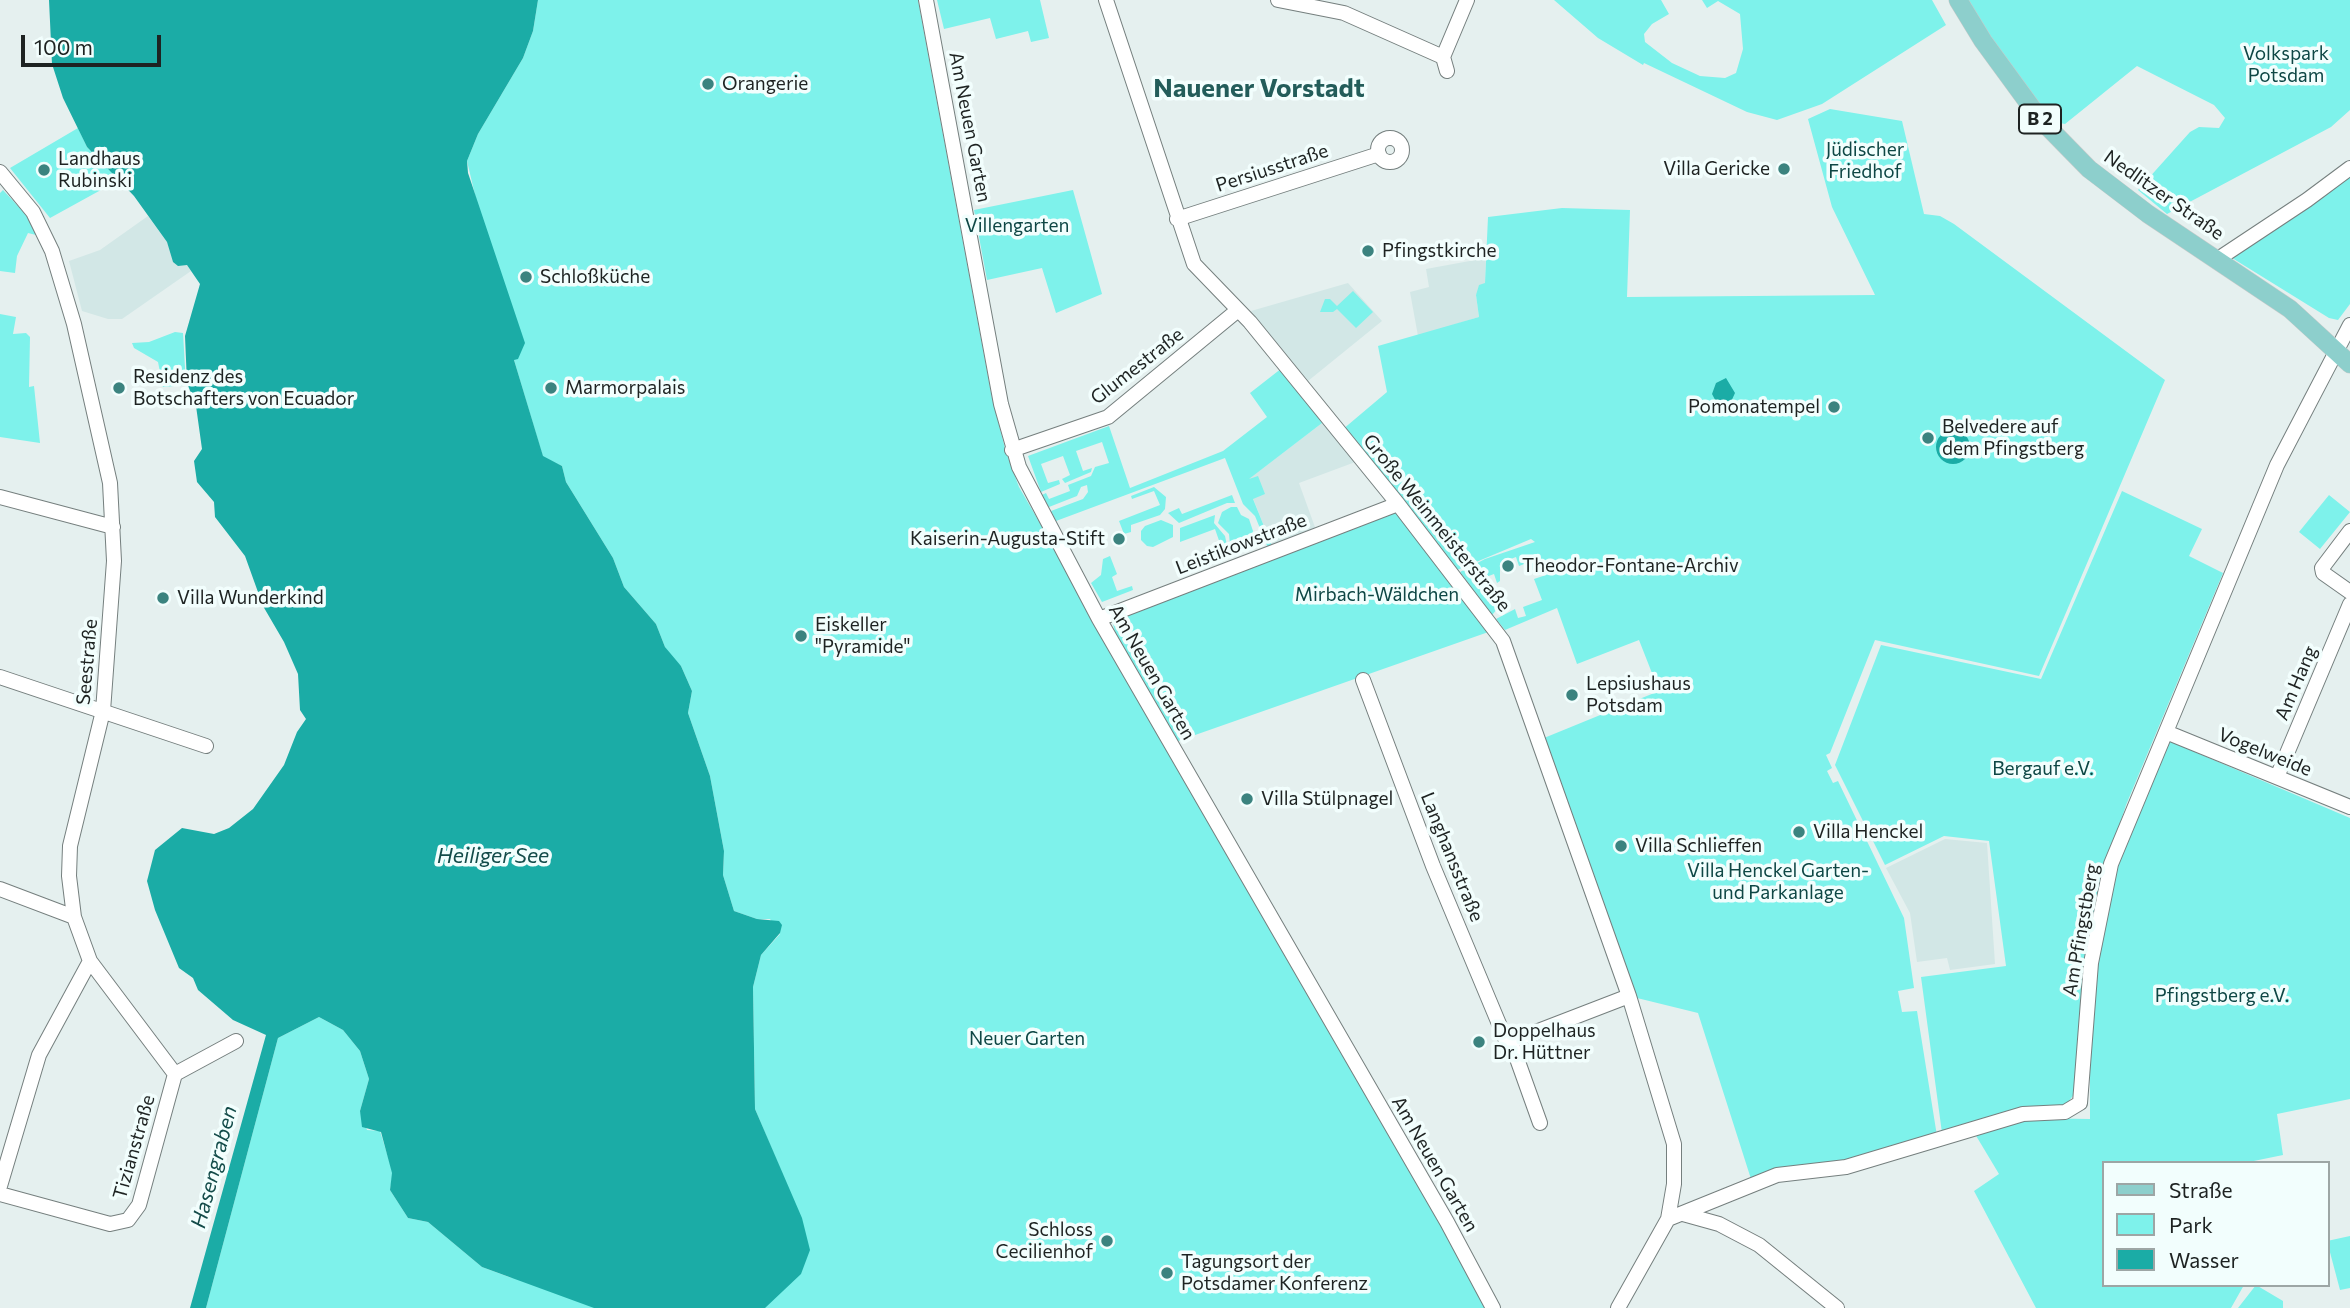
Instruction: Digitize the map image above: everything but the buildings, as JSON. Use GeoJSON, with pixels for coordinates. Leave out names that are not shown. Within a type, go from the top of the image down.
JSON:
{"type":"FeatureCollection","features":[{"type":"Feature","properties":{"kind":"main road","name":"Nedlitzer Straße"},"geometry":{"type":"LineString","coordinates":[[1958,0],[2013,83],[2056,135],[2089,169],[2148,214],[2290,309],[2350,364]]}},
{"type":"Feature","properties":{"kind":"street","name":"Am Neuen Garten"},"geometry":{"type":"LineString","coordinates":[[926,0],[1012,450],[1099,620],[1447,1222],[1493,1308]]}},
{"type":"Feature","properties":{"kind":"street","name":"Große Weinmeisterstraße"},"geometry":{"type":"LineString","coordinates":[[1107,0],[1194,264],[1238,310],[1398,504],[1500,635],[1629,996],[1672,1136],[1674,1184],[1668,1219],[1618,1308]]}},
{"type":"Feature","properties":{"kind":"street"},"geometry":{"type":"LineString","coordinates":[[1278,0],[1345,13],[1445,64],[1467,0]]}},
{"type":"Feature","properties":{"kind":"street","name":"Persiusstraße"},"geometry":{"type":"LineString","coordinates":[[1177,219],[1379,154]]}},
{"type":"Feature","properties":{"kind":"street","name":"Nedlitzer Straße"},"geometry":{"type":"LineString","coordinates":[[2218,259],[2350,168]]}},
{"type":"Feature","properties":{"kind":"street","name":"Seestraße"},"geometry":{"type":"LineString","coordinates":[[0,172],[33,212],[52,251],[74,324],[110,483],[114,561],[103,711],[70,846],[68,876],[74,917],[90,961],[175,1074]]}},
{"type":"Feature","properties":{"kind":"street","name":"Glumestraße"},"geometry":{"type":"LineString","coordinates":[[1012,450],[1108,417],[1238,310]]}},
{"type":"Feature","properties":{"kind":"street","name":"Am Pfingstberg"},"geometry":{"type":"LineString","coordinates":[[1668,1219],[1777,1175],[1846,1167],[2023,1114],[2065,1112],[2078,1106],[2083,1090],[2091,963],[2103,895],[2130,813],[2277,465],[2350,325]]}},
{"type":"Feature","properties":{"kind":"street"},"geometry":{"type":"LineString","coordinates":[[0,497],[113,527]]}},
{"type":"Feature","properties":{"kind":"street","name":"Leistikowstraße"},"geometry":{"type":"LineString","coordinates":[[1099,620],[1398,504]]}},
{"type":"Feature","properties":{"kind":"street"},"geometry":{"type":"LineString","coordinates":[[2350,531],[2322,568],[2323,573],[2350,592]]}},
{"type":"Feature","properties":{"kind":"street","name":"Am Hang"},"geometry":{"type":"LineString","coordinates":[[2277,777],[2350,604]]}},
{"type":"Feature","properties":{"kind":"street"},"geometry":{"type":"LineString","coordinates":[[0,677],[206,746]]}},
{"type":"Feature","properties":{"kind":"street","name":"Langhansstraße"},"geometry":{"type":"LineString","coordinates":[[1363,680],[1433,866],[1507,1043],[1511,1042],[1540,1123]]}},
{"type":"Feature","properties":{"kind":"street","name":"Vogelweide"},"geometry":{"type":"LineString","coordinates":[[2166,732],[2350,807]]}},
{"type":"Feature","properties":{"kind":"street"},"geometry":{"type":"LineString","coordinates":[[0,890],[74,917]]}},
{"type":"Feature","properties":{"kind":"street"},"geometry":{"type":"LineString","coordinates":[[0,1186],[39,1055],[90,961]]}},
{"type":"Feature","properties":{"kind":"street"},"geometry":{"type":"LineString","coordinates":[[1511,1042],[1629,996]]}},
{"type":"Feature","properties":{"kind":"street"},"geometry":{"type":"LineString","coordinates":[[175,1074],[236,1041]]}},
{"type":"Feature","properties":{"kind":"street","name":"Tizianstraße"},"geometry":{"type":"LineString","coordinates":[[0,1194],[110,1224],[128,1220],[139,1205],[175,1074]]}},
{"type":"Feature","properties":{"kind":"street"},"geometry":{"type":"LineString","coordinates":[[1719,1224],[1721,1199]]}},
{"type":"Feature","properties":{"kind":"street"},"geometry":{"type":"LineString","coordinates":[[1683,1214],[1719,1224],[1759,1245],[1837,1308]]}},
{"type":"Feature","properties":{"kind":"shaded area"},"geometry":{"type":"Polygon","coordinates":[[[148,216],[167,242],[173,262],[187,265],[191,271],[122,319],[108,319],[82,311],[69,261],[100,250],[148,216]]]}},
{"type":"Feature","properties":{"kind":"shaded area"},"geometry":{"type":"Polygon","coordinates":[[[1486,258],[1485,284],[1476,295],[1479,317],[1418,336],[1410,292],[1429,287],[1426,269],[1486,258]]]}},
{"type":"Feature","properties":{"kind":"shaded area"},"geometry":{"type":"Polygon","coordinates":[[[1348,283],[1382,321],[1308,381],[1251,311],[1348,283]]]}},
{"type":"Feature","properties":{"kind":"shaded area"},"geometry":{"type":"Polygon","coordinates":[[[1326,420],[1358,461],[1299,483],[1316,530],[1272,546],[1246,481],[1326,420]]]}},
{"type":"Feature","properties":{"kind":"shaded area"},"geometry":{"type":"Polygon","coordinates":[[[1945,839],[1987,843],[1995,964],[1950,970],[1947,958],[1917,962],[1910,913],[1886,868],[1945,839]]]}},
{"type":"Feature","properties":{"kind":"green space","name":"Neuer Garten"},"geometry":{"type":"Polygon","coordinates":[[[538,0],[918,0],[992,398],[1006,452],[1019,487],[1448,1228],[1486,1308],[726,1308],[790,1192],[755,1109],[753,987],[761,955],[780,934],[770,919],[757,919],[734,911],[723,875],[724,851],[710,776],[688,713],[692,691],[681,666],[671,658],[665,647],[656,624],[624,587],[613,558],[566,482],[562,466],[543,457],[514,360],[467,161],[478,134],[523,58],[533,31],[538,0]]]}},
{"type":"Feature","properties":{"kind":"green space"},"geometry":{"type":"Polygon","coordinates":[[[937,0],[1040,0],[1049,38],[1031,42],[1028,31],[996,39],[990,18],[944,29],[937,0]]]}},
{"type":"Feature","properties":{"kind":"green space"},"geometry":{"type":"Polygon","coordinates":[[[1554,0],[1661,0],[1669,14],[1652,24],[1644,34],[1645,42],[1672,63],[1700,76],[1725,78],[1736,73],[1743,49],[1740,14],[1718,1],[1707,8],[1702,0],[1932,0],[1946,25],[1822,104],[1777,120],[1747,112],[1644,63],[1643,65],[1598,38],[1554,0]]]}},
{"type":"Feature","properties":{"kind":"green space","name":"Volkspark Potsdam"},"geometry":{"type":"Polygon","coordinates":[[[1958,0],[2350,0],[2350,110],[2331,127],[2167,214],[2138,190],[2190,132],[2199,127],[2219,128],[2225,118],[2214,105],[2137,66],[2065,124],[2040,119],[1958,0]]]}},
{"type":"Feature","properties":{"kind":"green space"},"geometry":{"type":"Polygon","coordinates":[[[1830,109],[1902,121],[1924,214],[1940,216],[1954,224],[2165,380],[2039,676],[1875,640],[1830,753],[1826,755],[1832,768],[1827,771],[1833,783],[1838,781],[1904,918],[1914,988],[1898,991],[1902,1012],[1917,1011],[1937,1136],[1844,1165],[1751,1179],[1698,1013],[1637,998],[1544,738],[1659,691],[1639,640],[1577,664],[1557,608],[1505,630],[1496,619],[1515,609],[1518,618],[1526,616],[1523,607],[1542,600],[1534,579],[1546,575],[1543,566],[1532,570],[1527,563],[1519,566],[1516,557],[1500,563],[1500,581],[1497,583],[1494,574],[1486,577],[1499,607],[1492,615],[1460,572],[1485,559],[1535,542],[1531,539],[1457,570],[1342,430],[1387,392],[1378,346],[1479,317],[1476,295],[1479,285],[1485,283],[1488,217],[1562,208],[1630,210],[1627,297],[1875,295],[1832,207],[1808,119],[1830,109]]]}},
{"type":"Feature","properties":{"kind":"green space"},"geometry":{"type":"Polygon","coordinates":[[[78,128],[87,147],[119,180],[50,218],[10,168],[78,128]]]}},
{"type":"Feature","properties":{"kind":"green space"},"geometry":{"type":"Polygon","coordinates":[[[2350,168],[2350,304],[2338,320],[2329,318],[2224,253],[2350,168]]]}},
{"type":"Feature","properties":{"kind":"green space"},"geometry":{"type":"Polygon","coordinates":[[[3,190],[31,220],[40,236],[28,233],[17,256],[15,273],[0,271],[0,193],[3,190]]]}},
{"type":"Feature","properties":{"kind":"green space","name":"Villengarten"},"geometry":{"type":"Polygon","coordinates":[[[1073,190],[1102,294],[1056,313],[1042,268],[987,280],[974,210],[1073,190]]]}},
{"type":"Feature","properties":{"kind":"green space"},"geometry":{"type":"Polygon","coordinates":[[[1353,291],[1373,312],[1356,328],[1337,309],[1333,312],[1320,312],[1325,299],[1330,299],[1337,306],[1353,291]]]}},
{"type":"Feature","properties":{"kind":"green space"},"geometry":{"type":"Polygon","coordinates":[[[0,314],[16,317],[13,334],[26,333],[30,337],[29,387],[34,386],[40,443],[0,437],[0,314]]]}},
{"type":"Feature","properties":{"kind":"green space"},"geometry":{"type":"Polygon","coordinates":[[[175,332],[183,333],[186,385],[163,387],[158,362],[134,348],[132,343],[149,342],[175,332]]]}},
{"type":"Feature","properties":{"kind":"green space"},"geometry":{"type":"Polygon","coordinates":[[[1282,368],[1326,420],[1249,479],[1258,476],[1265,494],[1253,499],[1272,546],[1268,548],[1255,516],[1243,504],[1225,458],[1056,521],[1051,511],[1083,499],[1088,492],[1087,485],[1081,487],[1077,496],[1049,507],[1042,495],[1046,493],[1049,499],[1070,491],[1068,485],[1091,476],[1095,467],[1109,463],[1102,442],[1076,451],[1083,471],[1092,468],[1091,472],[1065,483],[1062,479],[1070,475],[1063,456],[1041,464],[1048,483],[1059,480],[1060,484],[1041,492],[1028,456],[1109,426],[1130,488],[1223,451],[1267,417],[1250,393],[1282,368]]]}},
{"type":"Feature","properties":{"kind":"green space"},"geometry":{"type":"Polygon","coordinates":[[[1154,487],[1166,497],[1165,509],[1160,515],[1131,525],[1131,532],[1124,534],[1119,521],[1160,505],[1154,491],[1132,499],[1131,496],[1154,487]]]}},
{"type":"Feature","properties":{"kind":"green space","name":"Bergauf e.V."},"geometry":{"type":"Polygon","coordinates":[[[2122,491],[2202,529],[2189,556],[2223,573],[2126,805],[2102,879],[2078,1089],[2063,1109],[1942,1133],[1921,977],[2006,966],[1989,841],[1944,836],[1885,865],[1835,765],[1881,645],[2041,679],[2122,491]]]}},
{"type":"Feature","properties":{"kind":"green space"},"geometry":{"type":"Polygon","coordinates":[[[1232,495],[1235,503],[1227,503],[1179,523],[1168,513],[1179,508],[1182,514],[1232,495]]]}},
{"type":"Feature","properties":{"kind":"green space"},"geometry":{"type":"Polygon","coordinates":[[[2329,495],[2350,512],[2320,549],[2299,532],[2329,495]]]}},
{"type":"Feature","properties":{"kind":"green space"},"geometry":{"type":"Polygon","coordinates":[[[1237,507],[1241,515],[1249,519],[1253,531],[1250,543],[1237,550],[1230,545],[1229,534],[1218,523],[1222,512],[1237,507]]]}},
{"type":"Feature","properties":{"kind":"green space","name":"Mirbach-Wäldchen"},"geometry":{"type":"Polygon","coordinates":[[[1397,511],[1497,629],[1178,741],[1117,640],[1112,620],[1397,511]]]}},
{"type":"Feature","properties":{"kind":"green space"},"geometry":{"type":"Polygon","coordinates":[[[1215,515],[1214,523],[1225,536],[1228,550],[1222,556],[1199,565],[1195,555],[1200,553],[1203,560],[1223,552],[1215,529],[1180,542],[1180,528],[1215,515]]]}},
{"type":"Feature","properties":{"kind":"green space"},"geometry":{"type":"Polygon","coordinates":[[[1161,520],[1173,525],[1173,537],[1153,547],[1147,546],[1141,540],[1141,531],[1145,526],[1161,520]]]}},
{"type":"Feature","properties":{"kind":"green space"},"geometry":{"type":"Polygon","coordinates":[[[1110,556],[1117,574],[1112,577],[1117,591],[1132,586],[1133,590],[1102,602],[1091,583],[1101,575],[1103,559],[1110,556]]]}},
{"type":"Feature","properties":{"kind":"green space","name":"Pfingstberg e.V."},"geometry":{"type":"Polygon","coordinates":[[[2169,741],[2350,818],[2350,1099],[2277,1114],[2283,1155],[2254,1161],[2102,1161],[2102,1287],[2243,1287],[2231,1308],[2036,1308],[1974,1191],[1999,1174],[1975,1134],[2024,1118],[2090,1119],[2090,1023],[2096,965],[2112,883],[2134,814],[2169,741]]]}},
{"type":"Feature","properties":{"kind":"green space"},"geometry":{"type":"Polygon","coordinates":[[[319,1017],[343,1030],[360,1051],[369,1079],[360,1111],[367,1130],[380,1131],[393,1173],[390,1190],[408,1218],[428,1222],[482,1267],[509,1277],[659,1308],[206,1308],[278,1038],[319,1017]]]}},
{"type":"Feature","properties":{"kind":"green space"},"geometry":{"type":"Polygon","coordinates":[[[2350,1236],[2350,1288],[2340,1290],[2329,1241],[2350,1236]]]}},
{"type":"Feature","properties":{"kind":"green space"},"geometry":{"type":"Polygon","coordinates":[[[2254,1287],[2259,1287],[2283,1301],[2283,1308],[2238,1308],[2254,1287]]]}},
{"type":"Feature","properties":{"kind":"water","name":"Heiliger See"},"geometry":{"type":"Polygon","coordinates":[[[49,0],[538,0],[533,31],[523,58],[478,134],[467,161],[468,173],[525,343],[518,359],[514,360],[543,456],[562,466],[566,482],[613,558],[624,587],[656,624],[665,647],[681,666],[692,691],[688,713],[710,776],[724,851],[723,875],[734,911],[757,919],[779,921],[782,925],[780,933],[761,955],[753,987],[755,1109],[802,1218],[810,1250],[801,1274],[765,1308],[594,1308],[482,1267],[428,1222],[408,1218],[390,1190],[392,1173],[381,1132],[362,1127],[360,1111],[369,1079],[360,1051],[343,1030],[319,1017],[278,1038],[206,1308],[190,1308],[266,1035],[233,1020],[198,990],[193,978],[179,968],[155,910],[147,881],[155,850],[182,828],[214,834],[229,828],[253,809],[284,765],[297,732],[306,719],[300,710],[298,674],[284,642],[263,606],[245,556],[215,517],[214,502],[197,482],[194,461],[202,449],[196,406],[187,383],[185,336],[200,284],[187,265],[178,266],[173,262],[167,242],[134,196],[87,147],[63,98],[52,64],[49,0]]]}},
{"type":"Feature","properties":{"kind":"water"},"geometry":{"type":"Polygon","coordinates":[[[1726,378],[1735,393],[1730,404],[1720,409],[1712,394],[1716,383],[1726,378]]]}},
{"type":"Feature","properties":{"kind":"water"},"geometry":{"type":"Polygon","coordinates":[[[1953,430],[1965,435],[1970,447],[1965,459],[1953,464],[1941,459],[1936,447],[1941,435],[1953,430]]]}},
{"type":"Feature","properties":{"kind":"place","name":"Orangerie"},"geometry":{"type":"Point","coordinates":[708,84]}},
{"type":"Feature","properties":{"kind":"place","name":"Villa Gericke"},"geometry":{"type":"Point","coordinates":[1784,169]}},
{"type":"Feature","properties":{"kind":"place","name":"Landhaus Rubinski"},"geometry":{"type":"Point","coordinates":[44,170]}},
{"type":"Feature","properties":{"kind":"place","name":"Pfingstkirche"},"geometry":{"type":"Point","coordinates":[1368,251]}},
{"type":"Feature","properties":{"kind":"place","name":"Schloßküche"},"geometry":{"type":"Point","coordinates":[526,277]}},
{"type":"Feature","properties":{"kind":"place","name":"Residenz des Botschafters von Ecuador"},"geometry":{"type":"Point","coordinates":[119,388]}},
{"type":"Feature","properties":{"kind":"place","name":"Marmorpalais"},"geometry":{"type":"Point","coordinates":[551,388]}},
{"type":"Feature","properties":{"kind":"place","name":"Pomonatempel"},"geometry":{"type":"Point","coordinates":[1834,407]}},
{"type":"Feature","properties":{"kind":"place","name":"Belvedere auf dem Pfingstberg"},"geometry":{"type":"Point","coordinates":[1928,438]}},
{"type":"Feature","properties":{"kind":"place","name":"Kaiserin-Augusta-Stift"},"geometry":{"type":"Point","coordinates":[1119,539]}},
{"type":"Feature","properties":{"kind":"place","name":"Theodor-Fontane-Archiv"},"geometry":{"type":"Point","coordinates":[1508,566]}},
{"type":"Feature","properties":{"kind":"place","name":"Villa Wunderkind"},"geometry":{"type":"Point","coordinates":[163,598]}},
{"type":"Feature","properties":{"kind":"place","name":"Eiskeller \"Pyramide\""},"geometry":{"type":"Point","coordinates":[801,636]}},
{"type":"Feature","properties":{"kind":"place","name":"Lepsiushaus Potsdam"},"geometry":{"type":"Point","coordinates":[1572,695]}},
{"type":"Feature","properties":{"kind":"place","name":"Villa Stülpnagel"},"geometry":{"type":"Point","coordinates":[1247,799]}},
{"type":"Feature","properties":{"kind":"place","name":"Villa Henckel"},"geometry":{"type":"Point","coordinates":[1799,832]}},
{"type":"Feature","properties":{"kind":"place","name":"Villa Schlieffen"},"geometry":{"type":"Point","coordinates":[1621,846]}},
{"type":"Feature","properties":{"kind":"place","name":"Doppelhaus Dr. Hüttner"},"geometry":{"type":"Point","coordinates":[1479,1042]}},
{"type":"Feature","properties":{"kind":"place","name":"Schloss Cecilienhof"},"geometry":{"type":"Point","coordinates":[1107,1241]}},
{"type":"Feature","properties":{"kind":"place","name":"Tagungsort der Potsdamer Konferenz"},"geometry":{"type":"Point","coordinates":[1167,1273]}},
{"type":"Feature","properties":{"kind":"district","name":"Nauener Vorstadt"},"geometry":{"type":"Point","coordinates":[1259,88]}},
{"type":"Feature","properties":{"kind":"park label","name":"Jüdischer Friedhof"},"geometry":{"type":"Point","coordinates":[1865,161]}},
{"type":"Feature","properties":{"kind":"park label","name":"Villa Henckel Garten- und Parkanlage"},"geometry":{"type":"Point","coordinates":[1778,882]}},
{"type":"Feature","properties":{"kind":"water label","name":"Hasengraben"},"geometry":{"type":"Point","coordinates":[214,1167]}}]}
